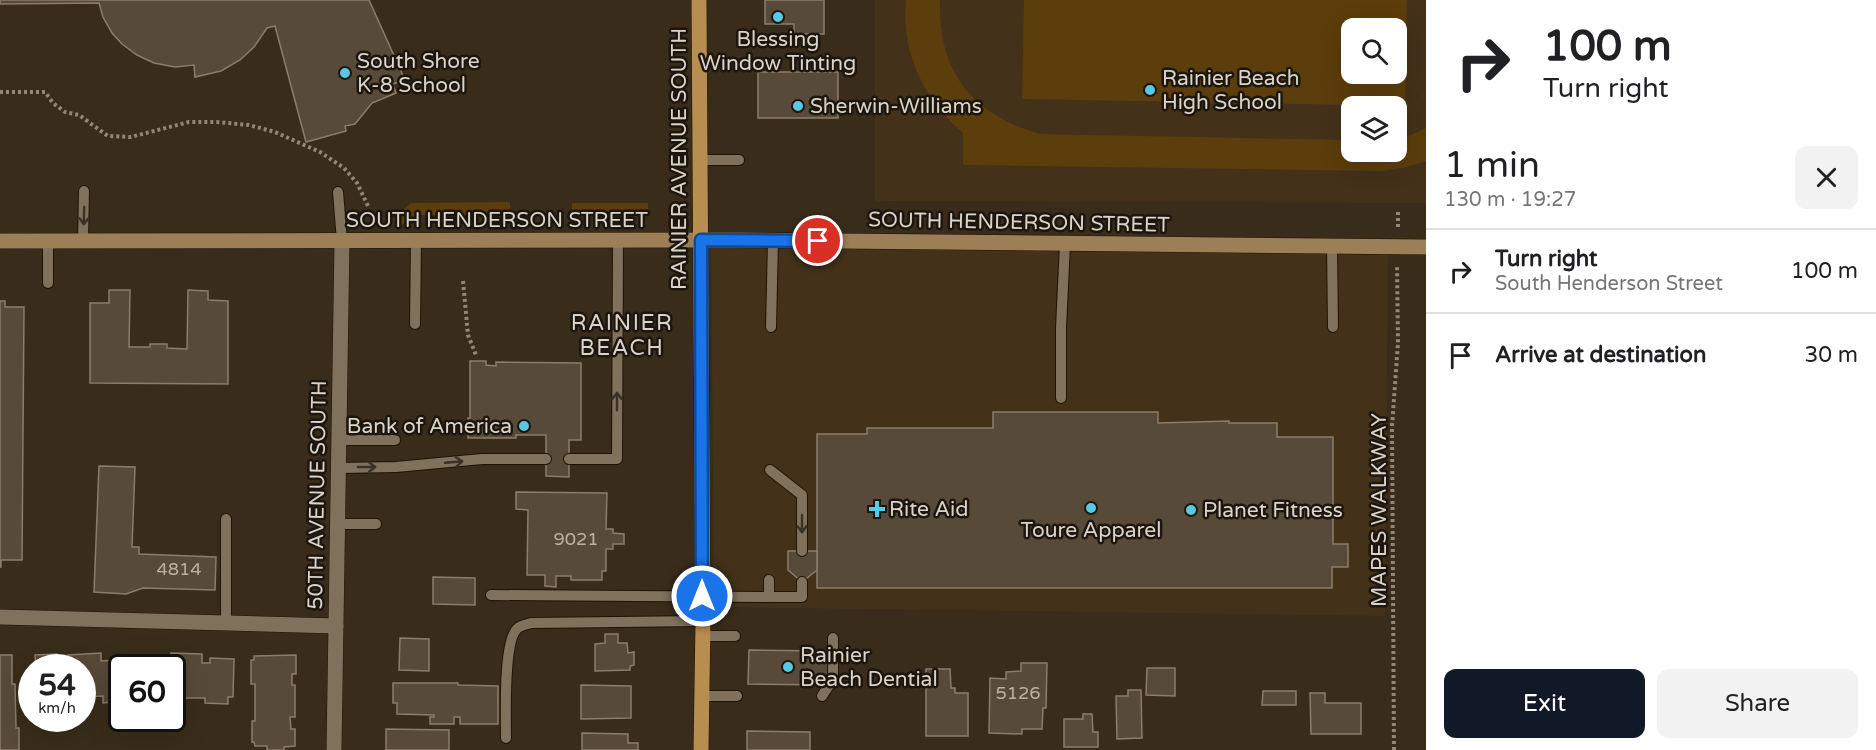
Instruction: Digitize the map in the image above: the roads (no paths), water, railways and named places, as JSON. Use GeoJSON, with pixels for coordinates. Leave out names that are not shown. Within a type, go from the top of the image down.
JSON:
{"type":"FeatureCollection","features":[{"type":"Feature","properties":{"kind":"main road","name":"RAINIER AVENUE SOUTH"},"geometry":{"type":"LineString","coordinates":[[699,0],[703,628],[701,750]]}},
{"type":"Feature","properties":{"kind":"street","name":"SOUTH HENDERSON STREET"},"geometry":{"type":"LineString","coordinates":[[0,241],[773,240],[1426,247]]}},
{"type":"Feature","properties":{"kind":"street","name":"50TH AVENUE SOUTH"},"geometry":{"type":"LineString","coordinates":[[334,750],[342,241]]}},
{"type":"Feature","properties":{"kind":"street"},"geometry":{"type":"LineString","coordinates":[[0,617],[336,626]]}},
{"type":"Feature","properties":{"kind":"lane"},"geometry":{"type":"LineString","coordinates":[[700,160],[739,160]]}},
{"type":"Feature","properties":{"kind":"lane"},"geometry":{"type":"LineString","coordinates":[[83,240],[84,191]]}},
{"type":"Feature","properties":{"kind":"lane"},"geometry":{"type":"LineString","coordinates":[[338,192],[342,241]]}},
{"type":"Feature","properties":{"kind":"lane"},"geometry":{"type":"LineString","coordinates":[[48,240],[48,283]]}},
{"type":"Feature","properties":{"kind":"lane"},"geometry":{"type":"LineString","coordinates":[[568,459],[617,459],[618,240]]}},
{"type":"Feature","properties":{"kind":"lane"},"geometry":{"type":"LineString","coordinates":[[771,327],[773,240]]}},
{"type":"Feature","properties":{"kind":"lane"},"geometry":{"type":"LineString","coordinates":[[415,324],[416,241]]}},
{"type":"Feature","properties":{"kind":"lane"},"geometry":{"type":"LineString","coordinates":[[1061,398],[1061,328],[1065,244]]}},
{"type":"Feature","properties":{"kind":"lane"},"geometry":{"type":"LineString","coordinates":[[1332,247],[1333,327]]}},
{"type":"Feature","properties":{"kind":"lane"},"geometry":{"type":"LineString","coordinates":[[339,440],[395,440]]}},
{"type":"Feature","properties":{"kind":"lane"},"geometry":{"type":"LineString","coordinates":[[338,468],[396,467],[482,459],[546,459]]}},
{"type":"Feature","properties":{"kind":"lane"},"geometry":{"type":"LineString","coordinates":[[770,470],[802,495],[802,551]]}},
{"type":"Feature","properties":{"kind":"lane"},"geometry":{"type":"LineString","coordinates":[[226,519],[226,623]]}},
{"type":"Feature","properties":{"kind":"lane"},"geometry":{"type":"LineString","coordinates":[[337,524],[376,524]]}},
{"type":"Feature","properties":{"kind":"lane"},"geometry":{"type":"LineString","coordinates":[[769,579],[769,597]]}},
{"type":"Feature","properties":{"kind":"lane"},"geometry":{"type":"LineString","coordinates":[[491,595],[802,597],[802,582]]}},
{"type":"Feature","properties":{"kind":"lane"},"geometry":{"type":"LineString","coordinates":[[506,738],[510,641],[518,628],[531,623],[703,628],[735,636]]}},
{"type":"Feature","properties":{"kind":"lane"},"geometry":{"type":"LineString","coordinates":[[822,696],[832,679],[833,638]]}},
{"type":"Feature","properties":{"kind":"lane"},"geometry":{"type":"LineString","coordinates":[[702,696],[737,696]]}},
{"type":"Feature","properties":{"kind":"place","name":"Blessing Window Tinting"},"geometry":{"type":"Point","coordinates":[778,17]}},
{"type":"Feature","properties":{"kind":"place","name":"South Shore K-8 School"},"geometry":{"type":"Point","coordinates":[345,73]}},
{"type":"Feature","properties":{"kind":"place","name":"Rainier Beach High School"},"geometry":{"type":"Point","coordinates":[1150,90]}},
{"type":"Feature","properties":{"kind":"place","name":"Sherwin-Williams"},"geometry":{"type":"Point","coordinates":[798,106]}},
{"type":"Feature","properties":{"kind":"place","name":"Bank of America"},"geometry":{"type":"Point","coordinates":[524,426]}},
{"type":"Feature","properties":{"kind":"place","name":"Toure Apparel"},"geometry":{"type":"Point","coordinates":[1091,508]}},
{"type":"Feature","properties":{"kind":"place","name":"Rite Aid"},"geometry":{"type":"Point","coordinates":[877,509]}},
{"type":"Feature","properties":{"kind":"place","name":"Planet Fitness"},"geometry":{"type":"Point","coordinates":[1191,510]}},
{"type":"Feature","properties":{"kind":"place","name":"Rainier Beach Dential"},"geometry":{"type":"Point","coordinates":[788,667]}},
{"type":"Feature","properties":{"kind":"district","name":"RAINIER BEACH"},"geometry":{"type":"Point","coordinates":[622,334]}}]}
